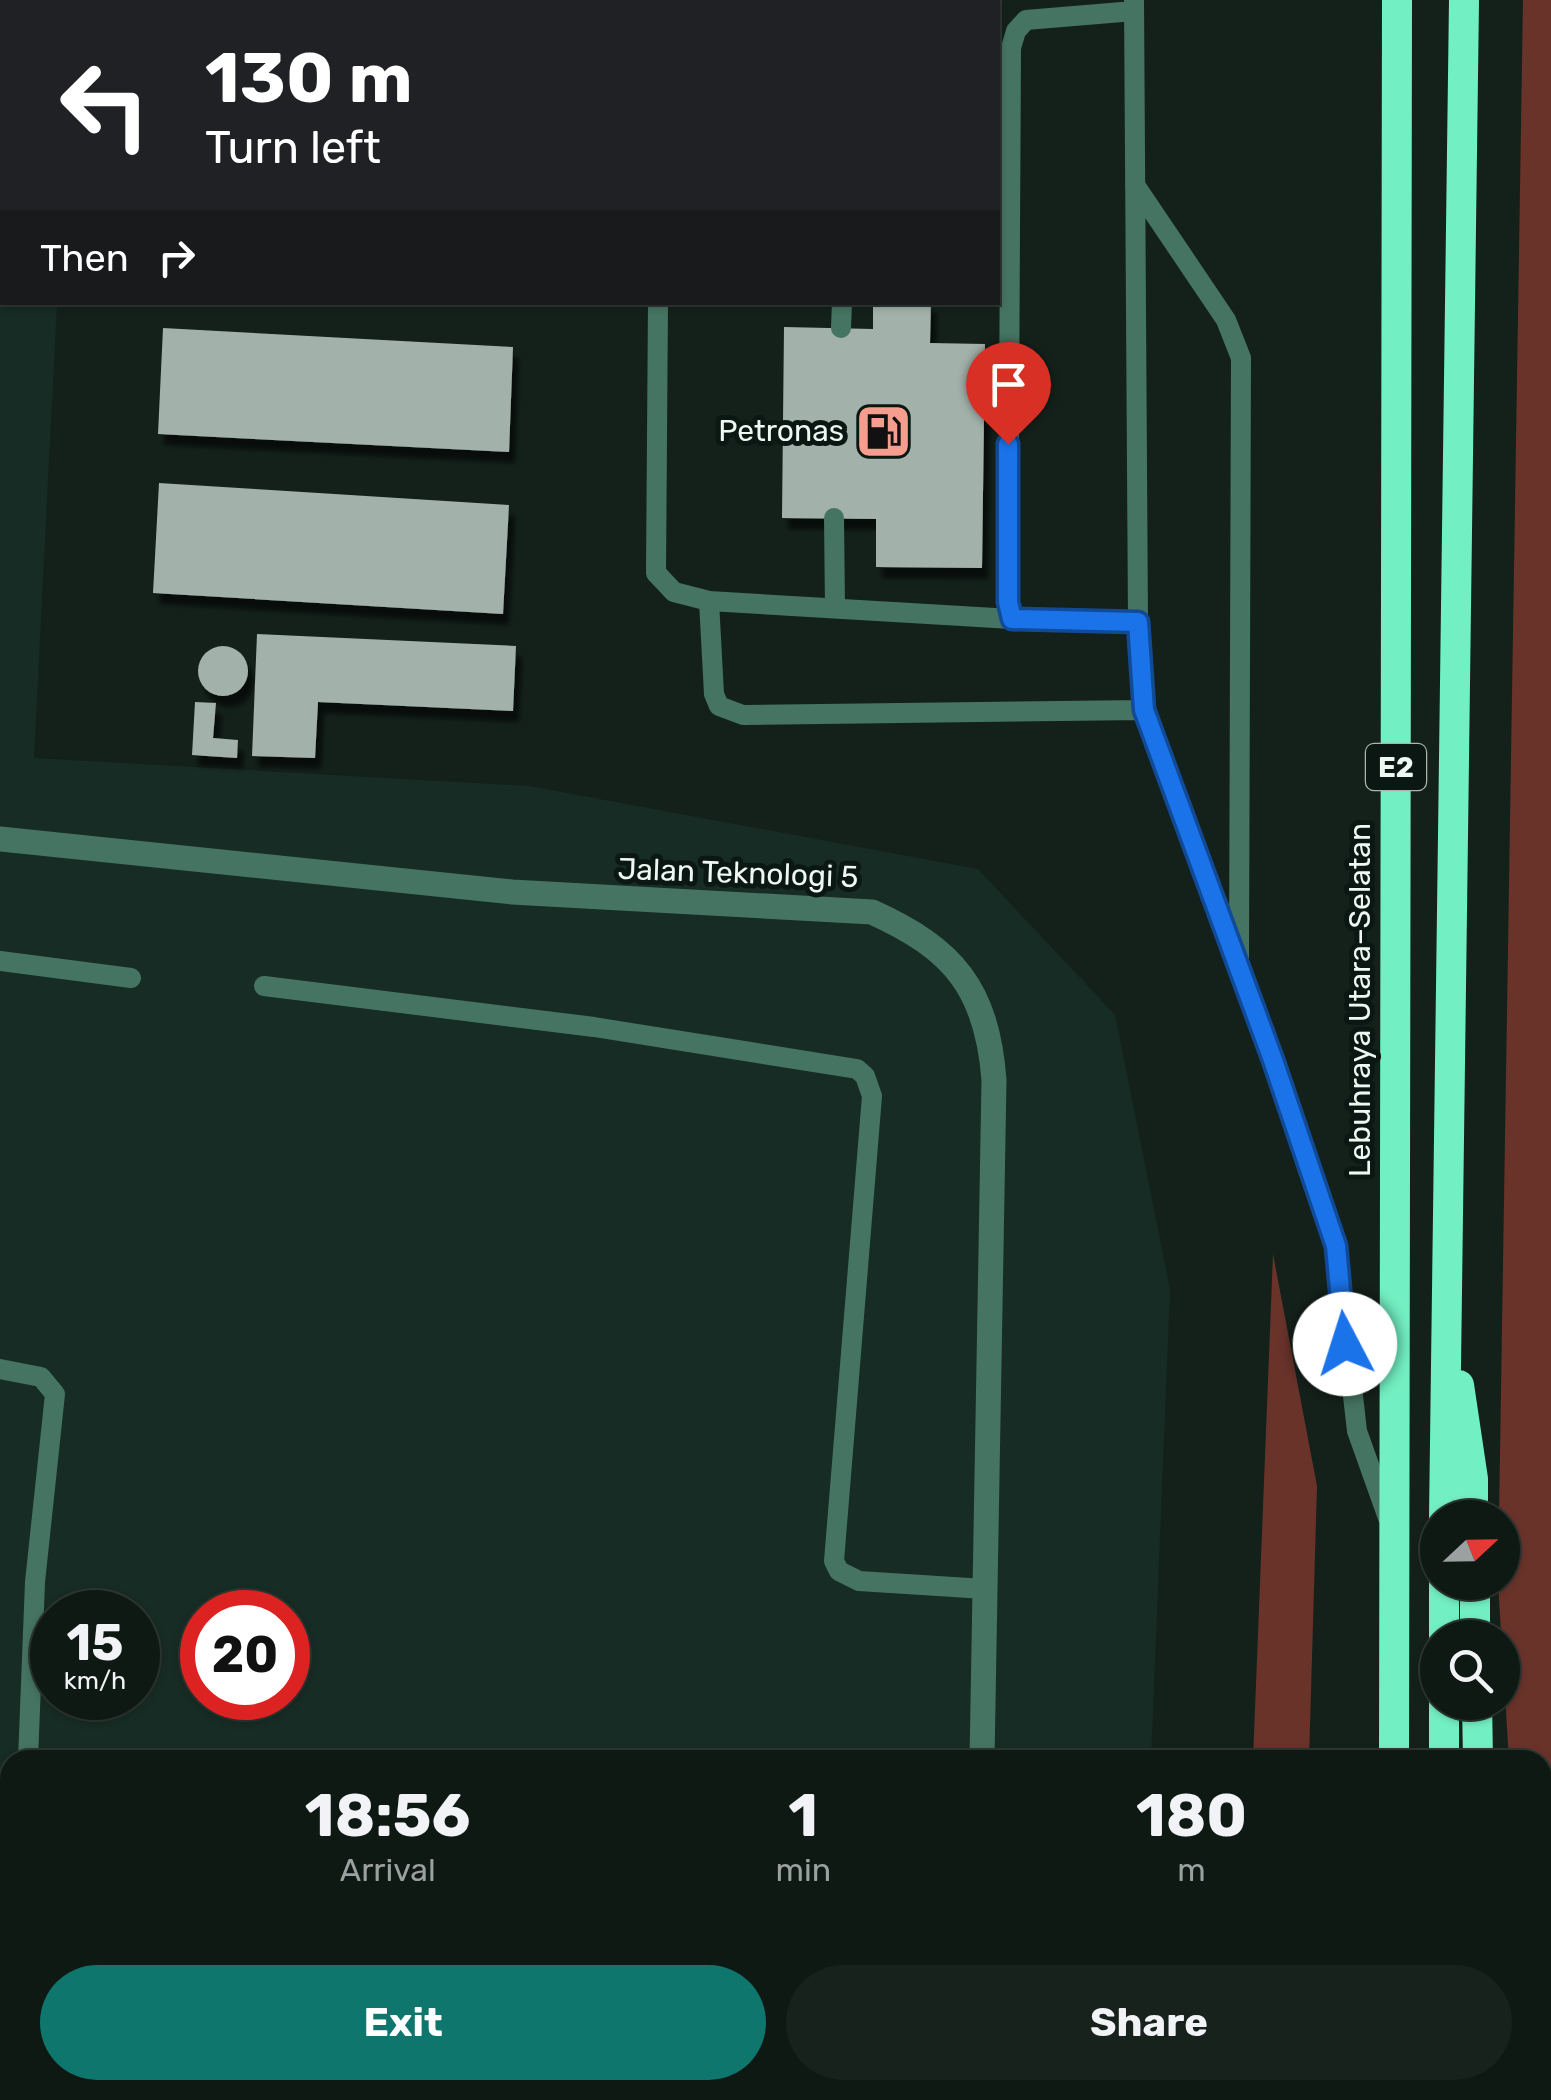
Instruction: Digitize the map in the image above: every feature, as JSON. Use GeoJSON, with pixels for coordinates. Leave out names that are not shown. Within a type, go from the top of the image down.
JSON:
{"type":"FeatureCollection","features":[{"type":"Feature","properties":{"kind":"highway","name":"Lebuhraya Utara–Selatan"},"geometry":{"type":"LineString","coordinates":[[1394,1750],[1397,0]]}},
{"type":"Feature","properties":{"kind":"highway","name":"E2"},"geometry":{"type":"LineString","coordinates":[[1444,1500],[1464,0]]}},
{"type":"Feature","properties":{"kind":"highway"},"geometry":{"type":"LineString","coordinates":[[1444,1283],[1474,1500]]}},
{"type":"Feature","properties":{"kind":"highway"},"geometry":{"type":"LineString","coordinates":[[1444,1720],[1444,1750]]}},
{"type":"Feature","properties":{"kind":"highway"},"geometry":{"type":"LineString","coordinates":[[1477,1720],[1478,1750]]}},
{"type":"Feature","properties":{"kind":"street","name":"Jalan Teknologi 5"},"geometry":{"type":"LineString","coordinates":[[0,839],[512,892],[872,912],[911,930],[948,956],[972,992],[991,1036],[994,1080],[982,1750]]}},
{"type":"Feature","properties":{"kind":"lane"},"geometry":{"type":"LineString","coordinates":[[1012,619],[1008,602],[1004,49],[1026,20],[1134,6],[1138,622],[1144,710],[1336,1246],[1358,1431],[1394,1534]]}},
{"type":"Feature","properties":{"kind":"lane"},"geometry":{"type":"LineString","coordinates":[[1136,185],[1226,320],[1241,358],[1239,971]]}},
{"type":"Feature","properties":{"kind":"lane"},"geometry":{"type":"LineString","coordinates":[[658,305],[656,573],[674,592],[709,600],[1012,619],[1138,622]]}},
{"type":"Feature","properties":{"kind":"lane"},"geometry":{"type":"LineString","coordinates":[[841,328],[842,305]]}},
{"type":"Feature","properties":{"kind":"lane"},"geometry":{"type":"LineString","coordinates":[[834,518],[835,608]]}},
{"type":"Feature","properties":{"kind":"lane"},"geometry":{"type":"LineString","coordinates":[[709,600],[714,694],[719,706],[743,715],[1144,710]]}},
{"type":"Feature","properties":{"kind":"lane"},"geometry":{"type":"LineString","coordinates":[[0,961],[130,978]]}},
{"type":"Feature","properties":{"kind":"lane"},"geometry":{"type":"LineString","coordinates":[[264,986],[594,1026],[857,1068],[865,1076],[872,1096],[834,1561],[839,1571],[859,1580],[985,1589]]}},
{"type":"Feature","properties":{"kind":"lane"},"geometry":{"type":"LineString","coordinates":[[0,1370],[41,1377],[55,1394],[34,1582],[28,1750]]}},
{"type":"Feature","properties":{"kind":"shaded area"},"geometry":{"type":"Polygon","coordinates":[[[1523,0],[1551,0],[1551,1750],[1508,1750],[1507,1720],[1520,1720],[1520,1620],[1500,1620],[1499,1600],[1520,1600],[1520,1500],[1499,1500],[1523,0]]]}},
{"type":"Feature","properties":{"kind":"shaded area"},"geometry":{"type":"Polygon","coordinates":[[[0,305],[57,305],[34,758],[529,786],[978,869],[1115,1015],[1170,1289],[1151,1750],[0,1750],[0,305]]]}},
{"type":"Feature","properties":{"kind":"shaded area"},"geometry":{"type":"Polygon","coordinates":[[[1273,1254],[1317,1486],[1309,1750],[1253,1750],[1273,1254]]]}},
{"type":"Feature","properties":{"kind":"building","name":"Petronas"},"geometry":{"type":"Polygon","coordinates":[[[873,305],[931,305],[930,343],[985,344],[982,568],[876,567],[876,519],[782,518],[784,327],[873,329],[873,305]]]}},
{"type":"Feature","properties":{"kind":"building"},"geometry":{"type":"Polygon","coordinates":[[[163,328],[513,347],[509,452],[158,434],[163,328]]]}},
{"type":"Feature","properties":{"kind":"building"},"geometry":{"type":"Polygon","coordinates":[[[159,483],[509,505],[503,614],[153,593],[159,483]]]}},
{"type":"Feature","properties":{"kind":"building"},"geometry":{"type":"Polygon","coordinates":[[[257,634],[516,646],[513,711],[318,702],[315,758],[252,756],[257,634]]]}},
{"type":"Feature","properties":{"kind":"building"},"geometry":{"type":"Polygon","coordinates":[[[223,646],[241,653],[248,671],[241,689],[223,696],[205,689],[198,671],[205,653],[223,646]]]}},
{"type":"Feature","properties":{"kind":"building"},"geometry":{"type":"Polygon","coordinates":[[[195,702],[216,703],[213,738],[238,740],[237,758],[192,755],[195,702]]]}},
{"type":"Feature","properties":{"kind":"place","name":"Petronas"},"geometry":{"type":"Point","coordinates":[883,431]}},
{"type":"Feature","properties":{"kind":"route"},"geometry":{"type":"LineString","coordinates":[[1008,444],[1008,602],[1012,619],[1138,622],[1144,710],[1273,1060],[1336,1246],[1345,1344]]}}]}
